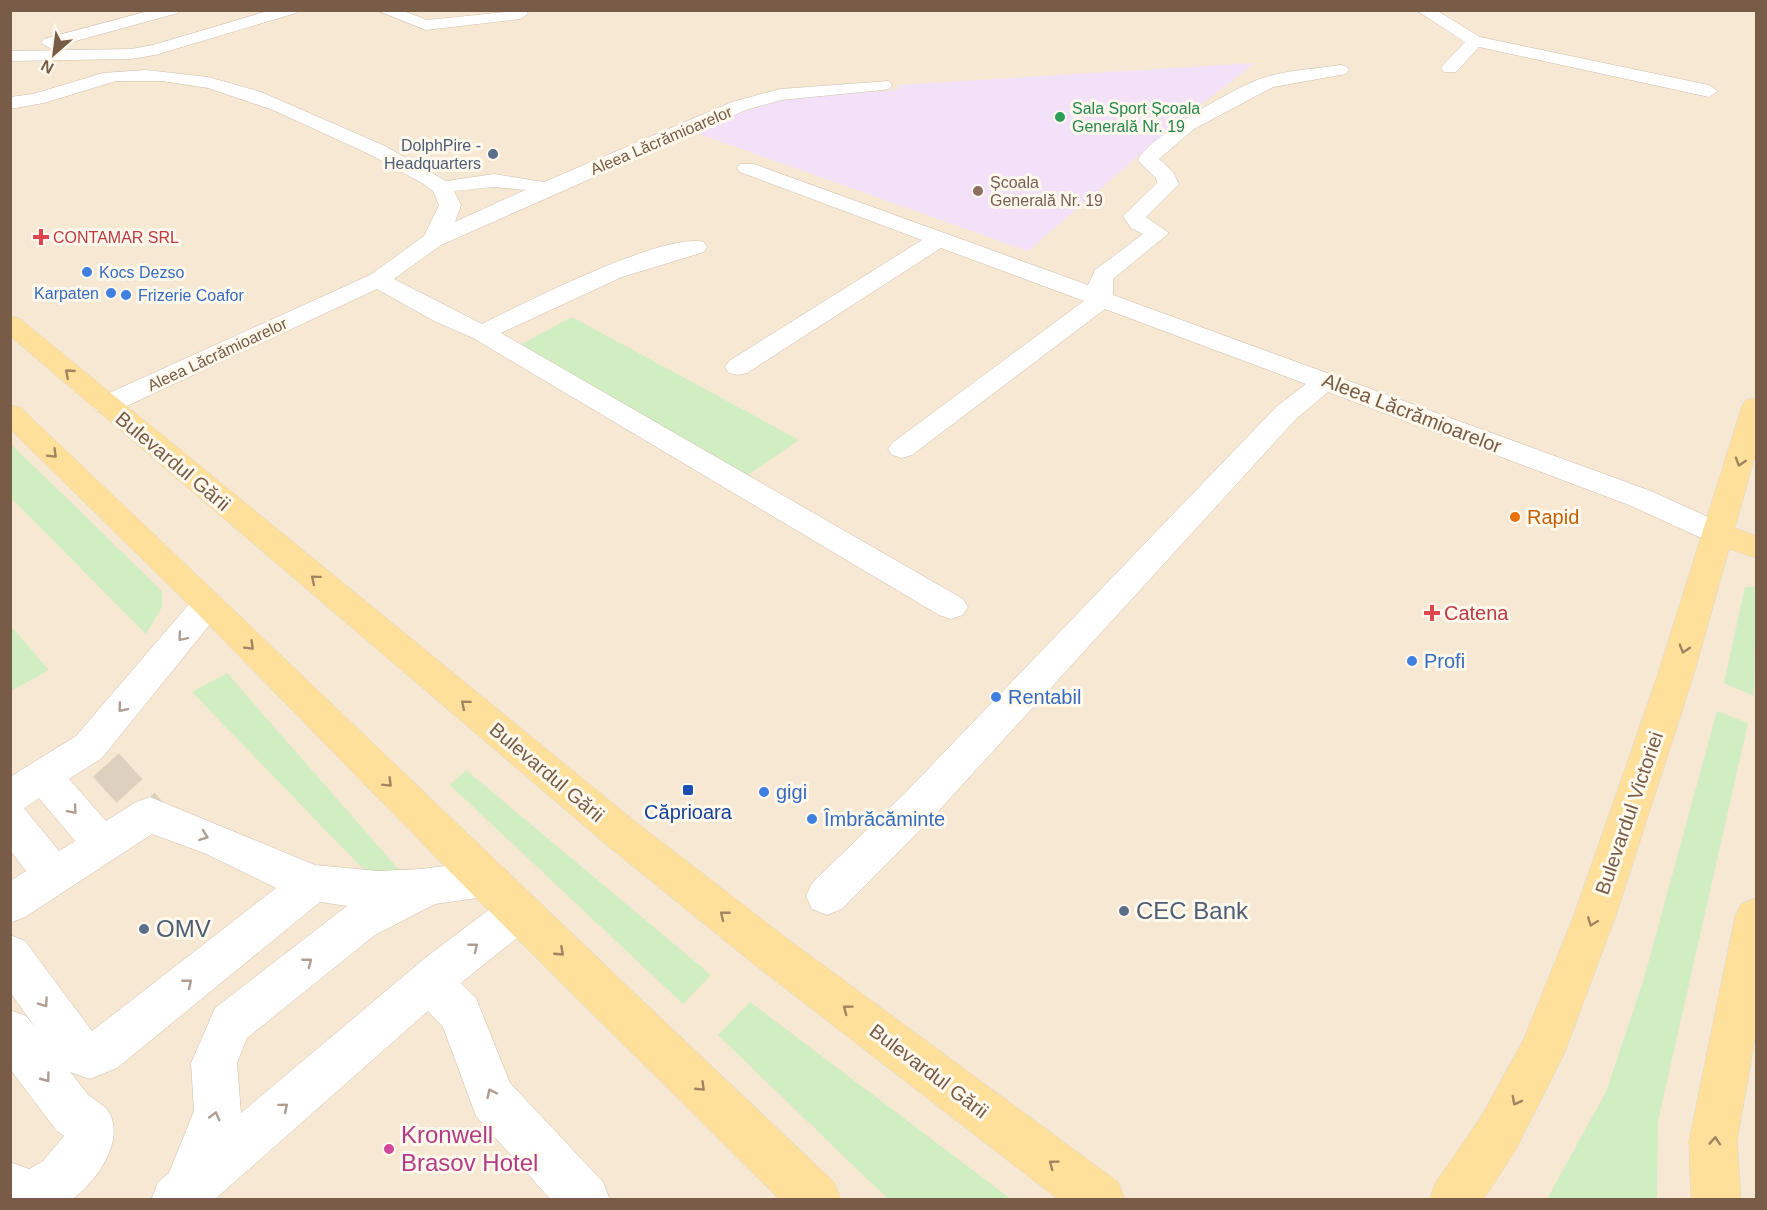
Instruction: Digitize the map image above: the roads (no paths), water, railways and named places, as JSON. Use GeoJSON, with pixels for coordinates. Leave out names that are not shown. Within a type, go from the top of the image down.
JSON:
{"type":"FeatureCollection","features":[{"type":"Feature","properties":{"kind":"main road","name":"Bulevardul Gării"},"geometry":{"type":"LineString","coordinates":[[10,322],[106,405],[623,835],[770,951],[1100,1200]]}},
{"type":"Feature","properties":{"kind":"main road","name":"Bulevardul Victoriei"},"geometry":{"type":"LineString","coordinates":[[1454,1200],[1498,1134],[1541,1054],[1602,893],[1675,677],[1756,406]]}},
{"type":"Feature","properties":{"kind":"main road"},"geometry":{"type":"LineString","coordinates":[[10,413],[208,604],[484,879],[816,1200]]}},
{"type":"Feature","properties":{"kind":"main road"},"geometry":{"type":"LineString","coordinates":[[1719,534],[1756,547]]}},
{"type":"Feature","properties":{"kind":"main road"},"geometry":{"type":"LineString","coordinates":[[1716,1200],[1713,1141],[1756,917]]}},
{"type":"Feature","properties":{"kind":"street"},"geometry":{"type":"LineString","coordinates":[[10,55],[172,10]]}},
{"type":"Feature","properties":{"kind":"street"},"geometry":{"type":"LineString","coordinates":[[10,55],[131,54],[155,50],[290,10]]}},
{"type":"Feature","properties":{"kind":"street"},"geometry":{"type":"LineString","coordinates":[[384,10],[426,25],[517,12]]}},
{"type":"Feature","properties":{"kind":"street"},"geometry":{"type":"LineString","coordinates":[[1424,10],[1475,41],[1709,91]]}},
{"type":"Feature","properties":{"kind":"street"},"geometry":{"type":"LineString","coordinates":[[1450,68],[1475,41]]}},
{"type":"Feature","properties":{"kind":"street"},"geometry":{"type":"LineString","coordinates":[[902,449],[1102,299],[1099,282],[1103,275],[1158,233],[1139,223],[1134,216],[1168,184],[1166,176],[1148,161],[1149,157],[1187,125],[1268,82],[1289,76],[1340,70]]}},
{"type":"Feature","properties":{"kind":"street"},"geometry":{"type":"LineString","coordinates":[[39,80],[114,76],[183,79],[238,90],[386,156],[433,180],[442,188],[470,180],[492,180],[525,183],[546,189]]}},
{"type":"Feature","properties":{"kind":"street"},"geometry":{"type":"LineString","coordinates":[[10,103],[27,102],[114,76]]}},
{"type":"Feature","properties":{"kind":"street","name":"Aleea Lăcrămioarelor"},"geometry":{"type":"LineString","coordinates":[[106,405],[378,280],[433,240],[546,189],[747,104],[780,95],[883,85]]}},
{"type":"Feature","properties":{"kind":"street","name":"Aleea Lăcrămioarelor"},"geometry":{"type":"LineString","coordinates":[[747,168],[1640,498],[1719,534]]}},
{"type":"Feature","properties":{"kind":"street","name":"Aleea Lăcrămioarelor"},"geometry":{"type":"LineString","coordinates":[[433,240],[444,222],[450,205],[442,188]]}},
{"type":"Feature","properties":{"kind":"street"},"geometry":{"type":"LineString","coordinates":[[738,367],[941,238]]}},
{"type":"Feature","properties":{"kind":"street"},"geometry":{"type":"LineString","coordinates":[[979,252],[999,238]]}},
{"type":"Feature","properties":{"kind":"street"},"geometry":{"type":"LineString","coordinates":[[482,333],[587,283],[673,251],[696,247]]}},
{"type":"Feature","properties":{"kind":"street"},"geometry":{"type":"LineString","coordinates":[[378,280],[443,316],[482,333],[951,607]]}},
{"type":"Feature","properties":{"kind":"street"},"geometry":{"type":"LineString","coordinates":[[827,896],[919,805],[1271,428],[1326,381]]}},
{"type":"Feature","properties":{"kind":"street"},"geometry":{"type":"LineString","coordinates":[[10,796],[43,776],[97,756],[208,604]]}},
{"type":"Feature","properties":{"kind":"street"},"geometry":{"type":"LineString","coordinates":[[43,776],[102,845]]}},
{"type":"Feature","properties":{"kind":"street"},"geometry":{"type":"LineString","coordinates":[[10,904],[150,814],[166,823],[207,837],[313,883],[354,889],[438,887],[484,879]]}},
{"type":"Feature","properties":{"kind":"street"},"geometry":{"type":"LineString","coordinates":[[10,819],[54,876]]}},
{"type":"Feature","properties":{"kind":"street"},"geometry":{"type":"LineString","coordinates":[[10,955],[80,1053],[90,1056],[101,1052],[313,883]]}},
{"type":"Feature","properties":{"kind":"street"},"geometry":{"type":"LineString","coordinates":[[181,1195],[218,1111],[214,1063],[231,1023],[360,921],[438,887]]}},
{"type":"Feature","properties":{"kind":"street"},"geometry":{"type":"LineString","coordinates":[[181,1195],[431,982],[518,912]]}},
{"type":"Feature","properties":{"kind":"street"},"geometry":{"type":"LineString","coordinates":[[431,982],[460,1013],[493,1099],[585,1200]]}},
{"type":"Feature","properties":{"kind":"street"},"geometry":{"type":"LineString","coordinates":[[10,1032],[73,1113],[89,1125],[87,1147],[60,1178],[35,1194],[15,1194],[10,1187]]}},
{"type":"Feature","properties":{"kind":"tunnel"},"geometry":{"type":"LineString","coordinates":[[106,765],[150,814]]}},
{"type":"Feature","properties":{"kind":"place","name":"Sala Sport Școala Generală Nr. 19"},"geometry":{"type":"Point","coordinates":[1060,117]}},
{"type":"Feature","properties":{"kind":"place","name":"DolphPire - Headquarters"},"geometry":{"type":"Point","coordinates":[493,154]}},
{"type":"Feature","properties":{"kind":"place","name":"Școala Generală Nr. 19"},"geometry":{"type":"Point","coordinates":[978,191]}},
{"type":"Feature","properties":{"kind":"place","name":"CONTAMAR SRL"},"geometry":{"type":"Point","coordinates":[41,237]}},
{"type":"Feature","properties":{"kind":"place","name":"Kocs Dezso"},"geometry":{"type":"Point","coordinates":[87,272]}},
{"type":"Feature","properties":{"kind":"place","name":"Karpaten"},"geometry":{"type":"Point","coordinates":[111,293]}},
{"type":"Feature","properties":{"kind":"place","name":"Frizerie Coafor"},"geometry":{"type":"Point","coordinates":[126,295]}},
{"type":"Feature","properties":{"kind":"place","name":"Rapid"},"geometry":{"type":"Point","coordinates":[1515,517]}},
{"type":"Feature","properties":{"kind":"place","name":"Catena"},"geometry":{"type":"Point","coordinates":[1432,613]}},
{"type":"Feature","properties":{"kind":"place","name":"Profi"},"geometry":{"type":"Point","coordinates":[1412,661]}},
{"type":"Feature","properties":{"kind":"place","name":"Rentabil"},"geometry":{"type":"Point","coordinates":[996,697]}},
{"type":"Feature","properties":{"kind":"place","name":"Căprioara"},"geometry":{"type":"Point","coordinates":[688,790]}},
{"type":"Feature","properties":{"kind":"place","name":"gigi"},"geometry":{"type":"Point","coordinates":[764,792]}},
{"type":"Feature","properties":{"kind":"place","name":"Îmbrăcăminte"},"geometry":{"type":"Point","coordinates":[812,819]}},
{"type":"Feature","properties":{"kind":"place","name":"CEC Bank"},"geometry":{"type":"Point","coordinates":[1124,911]}},
{"type":"Feature","properties":{"kind":"place","name":"OMV"},"geometry":{"type":"Point","coordinates":[144,929]}},
{"type":"Feature","properties":{"kind":"place","name":"Kronwell Brasov Hotel"},"geometry":{"type":"Point","coordinates":[389,1149]}}]}
